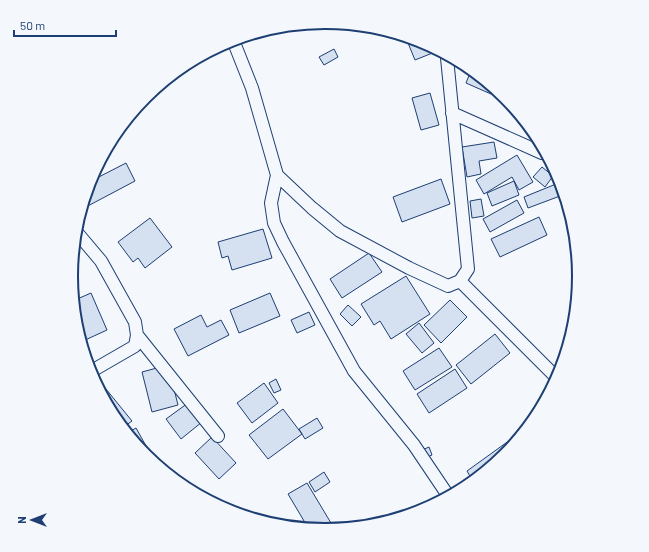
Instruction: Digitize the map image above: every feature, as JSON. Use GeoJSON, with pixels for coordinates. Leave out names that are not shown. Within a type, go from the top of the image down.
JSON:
{"type":"FeatureCollection","features":[{"type":"Feature","properties":{"kind":"street"},"geometry":{"type":"LineString","coordinates":[[235,46],[252,88],[276,175],[271,204],[274,223],[354,371],[414,445],[445,492]]}},
{"type":"Feature","properties":{"kind":"street"},"geometry":{"type":"LineString","coordinates":[[276,175],[340,231],[409,268],[448,286],[460,280],[468,269],[446,61]]}},
{"type":"Feature","properties":{"kind":"street"},"geometry":{"type":"LineString","coordinates":[[452,114],[537,151]]}},
{"type":"Feature","properties":{"kind":"street"},"geometry":{"type":"LineString","coordinates":[[81,237],[100,261],[135,322],[137,335],[135,346],[95,369]]}},
{"type":"Feature","properties":{"kind":"street"},"geometry":{"type":"LineString","coordinates":[[460,280],[552,373]]}},
{"type":"Feature","properties":{"kind":"street"},"geometry":{"type":"LineString","coordinates":[[137,335],[218,436]]}},
{"type":"Feature","properties":{"kind":"building"},"geometry":{"type":"Polygon","coordinates":[[[408,44],[432,53],[415,60],[408,44]]]}},
{"type":"Feature","properties":{"kind":"building"},"geometry":{"type":"Polygon","coordinates":[[[334,49],[338,57],[324,65],[319,57],[334,49]]]}},
{"type":"Feature","properties":{"kind":"building"},"geometry":{"type":"Polygon","coordinates":[[[469,76],[491,94],[466,83],[469,76]]]}},
{"type":"Feature","properties":{"kind":"building"},"geometry":{"type":"Polygon","coordinates":[[[430,93],[439,125],[421,130],[412,98],[430,93]]]}},
{"type":"Feature","properties":{"kind":"building"},"geometry":{"type":"Polygon","coordinates":[[[494,142],[497,158],[479,161],[481,174],[467,177],[462,147],[494,142]]]}},
{"type":"Feature","properties":{"kind":"building"},"geometry":{"type":"Polygon","coordinates":[[[517,155],[533,182],[519,190],[512,177],[484,194],[476,180],[517,155]]]}},
{"type":"Feature","properties":{"kind":"building"},"geometry":{"type":"Polygon","coordinates":[[[126,163],[135,181],[88,206],[98,178],[126,163]]]}},
{"type":"Feature","properties":{"kind":"building"},"geometry":{"type":"Polygon","coordinates":[[[542,167],[549,173],[552,178],[545,187],[533,177],[542,167]]]}},
{"type":"Feature","properties":{"kind":"building"},"geometry":{"type":"Polygon","coordinates":[[[441,179],[450,204],[402,222],[393,197],[441,179]]]}},
{"type":"Feature","properties":{"kind":"building"},"geometry":{"type":"Polygon","coordinates":[[[514,181],[519,195],[492,206],[487,193],[514,181]]]}},
{"type":"Feature","properties":{"kind":"building"},"geometry":{"type":"Polygon","coordinates":[[[554,185],[558,197],[528,208],[524,197],[554,185]]]}},
{"type":"Feature","properties":{"kind":"building"},"geometry":{"type":"Polygon","coordinates":[[[481,199],[484,216],[472,218],[470,201],[481,199]]]}},
{"type":"Feature","properties":{"kind":"building"},"geometry":{"type":"Polygon","coordinates":[[[517,200],[524,213],[490,232],[483,219],[517,200]]]}},
{"type":"Feature","properties":{"kind":"building"},"geometry":{"type":"Polygon","coordinates":[[[539,217],[547,235],[500,257],[491,239],[539,217]]]}},
{"type":"Feature","properties":{"kind":"building"},"geometry":{"type":"Polygon","coordinates":[[[150,218],[172,247],[145,268],[138,258],[133,262],[118,242],[150,218]]]}},
{"type":"Feature","properties":{"kind":"building"},"geometry":{"type":"Polygon","coordinates":[[[263,229],[272,258],[232,270],[228,256],[222,258],[218,242],[263,229]]]}},
{"type":"Feature","properties":{"kind":"building"},"geometry":{"type":"Polygon","coordinates":[[[369,253],[382,272],[342,298],[330,279],[369,253]]]}},
{"type":"Feature","properties":{"kind":"building"},"geometry":{"type":"Polygon","coordinates":[[[406,276],[430,314],[391,339],[380,321],[374,325],[361,304],[406,276]]]}},
{"type":"Feature","properties":{"kind":"building"},"geometry":{"type":"Polygon","coordinates":[[[91,293],[107,330],[86,340],[79,298],[91,293]]]}},
{"type":"Feature","properties":{"kind":"building"},"geometry":{"type":"Polygon","coordinates":[[[270,293],[280,316],[239,333],[230,310],[270,293]]]}},
{"type":"Feature","properties":{"kind":"building"},"geometry":{"type":"Polygon","coordinates":[[[450,300],[467,317],[441,343],[424,325],[450,300]]]}},
{"type":"Feature","properties":{"kind":"building"},"geometry":{"type":"Polygon","coordinates":[[[348,305],[361,317],[352,326],[340,314],[348,305]]]}},
{"type":"Feature","properties":{"kind":"building"},"geometry":{"type":"Polygon","coordinates":[[[309,312],[315,325],[297,333],[291,320],[309,312]]]}},
{"type":"Feature","properties":{"kind":"building"},"geometry":{"type":"Polygon","coordinates":[[[201,315],[207,327],[221,320],[229,335],[188,356],[174,329],[201,315]]]}},
{"type":"Feature","properties":{"kind":"building"},"geometry":{"type":"Polygon","coordinates":[[[419,323],[434,343],[422,353],[406,334],[419,323]]]}},
{"type":"Feature","properties":{"kind":"building"},"geometry":{"type":"Polygon","coordinates":[[[495,334],[510,353],[471,384],[456,365],[495,334]]]}},
{"type":"Feature","properties":{"kind":"building"},"geometry":{"type":"Polygon","coordinates":[[[439,348],[452,367],[415,390],[403,371],[439,348]]]}},
{"type":"Feature","properties":{"kind":"building"},"geometry":{"type":"Polygon","coordinates":[[[168,365],[178,405],[152,412],[142,372],[168,365]]]}},
{"type":"Feature","properties":{"kind":"building"},"geometry":{"type":"Polygon","coordinates":[[[455,369],[467,388],[429,413],[417,394],[455,369]]]}},
{"type":"Feature","properties":{"kind":"building"},"geometry":{"type":"Polygon","coordinates":[[[276,379],[281,390],[274,393],[269,383],[276,379]]]}},
{"type":"Feature","properties":{"kind":"building"},"geometry":{"type":"Polygon","coordinates":[[[264,383],[278,403],[252,423],[237,403],[264,383]]]}},
{"type":"Feature","properties":{"kind":"building"},"geometry":{"type":"Polygon","coordinates":[[[104,386],[132,421],[128,424],[119,413],[104,386]]]}},
{"type":"Feature","properties":{"kind":"building"},"geometry":{"type":"Polygon","coordinates":[[[188,403],[202,422],[181,439],[166,419],[188,403]]]}},
{"type":"Feature","properties":{"kind":"building"},"geometry":{"type":"Polygon","coordinates":[[[283,409],[302,434],[268,459],[249,435],[283,409]]]}},
{"type":"Feature","properties":{"kind":"building"},"geometry":{"type":"Polygon","coordinates":[[[317,418],[323,428],[305,439],[299,429],[317,418]]]}},
{"type":"Feature","properties":{"kind":"building"},"geometry":{"type":"Polygon","coordinates":[[[136,428],[147,448],[139,439],[132,430],[136,428]]]}},
{"type":"Feature","properties":{"kind":"building"},"geometry":{"type":"Polygon","coordinates":[[[212,437],[236,463],[219,479],[195,453],[212,437]]]}},
{"type":"Feature","properties":{"kind":"building"},"geometry":{"type":"Polygon","coordinates":[[[507,442],[475,472],[470,476],[467,471],[507,442]]]}},
{"type":"Feature","properties":{"kind":"building"},"geometry":{"type":"Polygon","coordinates":[[[429,447],[432,455],[423,459],[420,451],[429,447]]]}},
{"type":"Feature","properties":{"kind":"building"},"geometry":{"type":"Polygon","coordinates":[[[324,472],[330,482],[315,492],[309,482],[324,472]]]}},
{"type":"Feature","properties":{"kind":"building"},"geometry":{"type":"Polygon","coordinates":[[[307,483],[331,523],[304,522],[288,494],[307,483]]]}}]}
